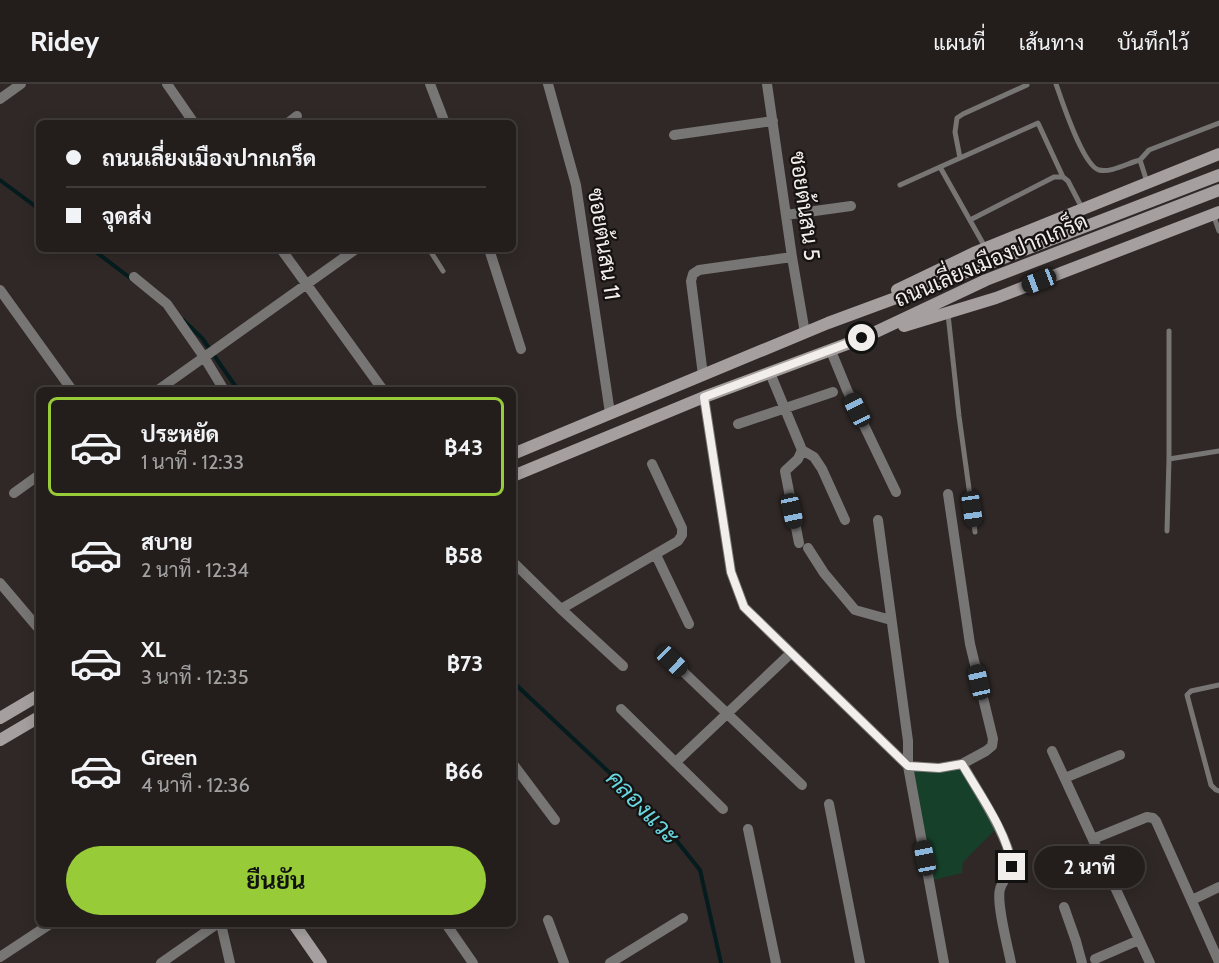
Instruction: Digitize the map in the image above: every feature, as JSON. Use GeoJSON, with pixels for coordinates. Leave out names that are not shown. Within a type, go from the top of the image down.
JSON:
{"type":"FeatureCollection","features":[{"type":"Feature","properties":{"kind":"main road"},"geometry":{"type":"LineString","coordinates":[[828,324],[986,248],[1219,154]]}},
{"type":"Feature","properties":{"kind":"main road","name":"ถนนเลี่ยงเมืองปากเกร็ด"},"geometry":{"type":"LineString","coordinates":[[516,453],[828,324],[1219,175]]}},
{"type":"Feature","properties":{"kind":"main road","name":"ถนนเลี่ยงเมืองปากเกร็ด"},"geometry":{"type":"LineString","coordinates":[[516,475],[704,397],[831,351],[986,280],[1219,190]]}},
{"type":"Feature","properties":{"kind":"main road"},"geometry":{"type":"LineString","coordinates":[[862,338],[996,298],[1216,213]]}},
{"type":"Feature","properties":{"kind":"main road"},"geometry":{"type":"LineString","coordinates":[[0,718],[36,697]]}},
{"type":"Feature","properties":{"kind":"main road"},"geometry":{"type":"LineString","coordinates":[[0,740],[36,719]]}},
{"type":"Feature","properties":{"kind":"main road"},"geometry":{"type":"LineString","coordinates":[[296,927],[321,963]]}},
{"type":"Feature","properties":{"kind":"street"},"geometry":{"type":"LineString","coordinates":[[167,84],[192,120]]}},
{"type":"Feature","properties":{"kind":"street"},"geometry":{"type":"LineString","coordinates":[[430,84],[444,120]]}},
{"type":"Feature","properties":{"kind":"street","name":"ซอยต้นสน 11"},"geometry":{"type":"LineString","coordinates":[[548,84],[576,185],[610,413]]}},
{"type":"Feature","properties":{"kind":"street","name":"ซอยต้นสน 5"},"geometry":{"type":"LineString","coordinates":[[767,84],[792,257],[806,333]]}},
{"type":"Feature","properties":{"kind":"street"},"geometry":{"type":"LineString","coordinates":[[0,99],[16,85]]}},
{"type":"Feature","properties":{"kind":"street"},"geometry":{"type":"LineString","coordinates":[[674,135],[773,121]]}},
{"type":"Feature","properties":{"kind":"street"},"geometry":{"type":"LineString","coordinates":[[786,215],[851,206]]}},
{"type":"Feature","properties":{"kind":"street"},"geometry":{"type":"LineString","coordinates":[[283,252],[381,387]]}},
{"type":"Feature","properties":{"kind":"street"},"geometry":{"type":"LineString","coordinates":[[162,387],[352,252]]}},
{"type":"Feature","properties":{"kind":"street"},"geometry":{"type":"LineString","coordinates":[[490,252],[521,349]]}},
{"type":"Feature","properties":{"kind":"street"},"geometry":{"type":"LineString","coordinates":[[703,375],[691,280],[693,274],[699,270],[792,257]]}},
{"type":"Feature","properties":{"kind":"street"},"geometry":{"type":"LineString","coordinates":[[134,277],[167,304],[206,356],[222,387]]}},
{"type":"Feature","properties":{"kind":"street"},"geometry":{"type":"LineString","coordinates":[[0,290],[70,387]]}},
{"type":"Feature","properties":{"kind":"street"},"geometry":{"type":"LineString","coordinates":[[831,351],[896,492]]}},
{"type":"Feature","properties":{"kind":"street"},"geometry":{"type":"LineString","coordinates":[[770,373],[802,450],[814,457],[822,469],[845,520]]}},
{"type":"Feature","properties":{"kind":"street"},"geometry":{"type":"LineString","coordinates":[[738,424],[833,392]]}},
{"type":"Feature","properties":{"kind":"street"},"geometry":{"type":"LineString","coordinates":[[704,397],[731,572],[744,607],[908,766],[939,768],[962,764],[992,746],[993,739],[970,644],[948,494]]}},
{"type":"Feature","properties":{"kind":"street"},"geometry":{"type":"LineString","coordinates":[[802,450],[798,459],[785,471],[803,546],[855,610],[891,620]]}},
{"type":"Feature","properties":{"kind":"street"},"geometry":{"type":"LineString","coordinates":[[561,609],[656,555],[678,541],[682,535],[682,528],[652,464]]}},
{"type":"Feature","properties":{"kind":"street"},"geometry":{"type":"LineString","coordinates":[[14,493],[36,478]]}},
{"type":"Feature","properties":{"kind":"street"},"geometry":{"type":"LineString","coordinates":[[878,520],[908,741],[908,766],[944,963]]}},
{"type":"Feature","properties":{"kind":"street"},"geometry":{"type":"LineString","coordinates":[[656,555],[689,624]]}},
{"type":"Feature","properties":{"kind":"street"},"geometry":{"type":"LineString","coordinates":[[517,575],[561,609],[623,666]]}},
{"type":"Feature","properties":{"kind":"street"},"geometry":{"type":"LineString","coordinates":[[0,583],[36,625]]}},
{"type":"Feature","properties":{"kind":"street"},"geometry":{"type":"LineString","coordinates":[[676,762],[791,653]]}},
{"type":"Feature","properties":{"kind":"street"},"geometry":{"type":"LineString","coordinates":[[672,661],[802,785]]}},
{"type":"Feature","properties":{"kind":"street"},"geometry":{"type":"LineString","coordinates":[[621,709],[723,809]]}},
{"type":"Feature","properties":{"kind":"street"},"geometry":{"type":"LineString","coordinates":[[1052,750],[1150,963]]}},
{"type":"Feature","properties":{"kind":"street"},"geometry":{"type":"LineString","coordinates":[[1065,778],[1120,755]]}},
{"type":"Feature","properties":{"kind":"street"},"geometry":{"type":"LineString","coordinates":[[962,764],[998,827],[1010,854],[1012,867],[1000,888],[999,899],[1011,963]]}},
{"type":"Feature","properties":{"kind":"street"},"geometry":{"type":"LineString","coordinates":[[516,768],[555,820]]}},
{"type":"Feature","properties":{"kind":"street"},"geometry":{"type":"LineString","coordinates":[[829,804],[860,963]]}},
{"type":"Feature","properties":{"kind":"street"},"geometry":{"type":"LineString","coordinates":[[1093,839],[1147,817],[1153,818],[1219,962]]}},
{"type":"Feature","properties":{"kind":"street"},"geometry":{"type":"LineString","coordinates":[[748,829],[776,963]]}},
{"type":"Feature","properties":{"kind":"street"},"geometry":{"type":"LineString","coordinates":[[1192,900],[1219,887]]}},
{"type":"Feature","properties":{"kind":"street"},"geometry":{"type":"LineString","coordinates":[[1064,907],[1082,963]]}},
{"type":"Feature","properties":{"kind":"street"},"geometry":{"type":"LineString","coordinates":[[610,963],[683,918]]}},
{"type":"Feature","properties":{"kind":"street"},"geometry":{"type":"LineString","coordinates":[[548,920],[564,963]]}},
{"type":"Feature","properties":{"kind":"street"},"geometry":{"type":"LineString","coordinates":[[0,957],[45,927]]}},
{"type":"Feature","properties":{"kind":"street"},"geometry":{"type":"LineString","coordinates":[[161,963],[215,927]]}},
{"type":"Feature","properties":{"kind":"street"},"geometry":{"type":"LineString","coordinates":[[220,927],[230,963]]}},
{"type":"Feature","properties":{"kind":"street"},"geometry":{"type":"LineString","coordinates":[[448,927],[473,963]]}},
{"type":"Feature","properties":{"kind":"street"},"geometry":{"type":"LineString","coordinates":[[1095,958],[1139,940]]}},
{"type":"Feature","properties":{"kind":"lane"},"geometry":{"type":"LineString","coordinates":[[960,158],[955,132],[957,118],[1026,84]]}},
{"type":"Feature","properties":{"kind":"lane"},"geometry":{"type":"LineString","coordinates":[[1056,84],[1078,144],[1094,168],[1102,171],[1140,160],[1149,150],[1219,123]]}},
{"type":"Feature","properties":{"kind":"lane"},"geometry":{"type":"LineString","coordinates":[[900,185],[1038,123],[1063,177],[1068,181],[1083,209]]}},
{"type":"Feature","properties":{"kind":"lane"},"geometry":{"type":"LineString","coordinates":[[1140,160],[1147,183]]}},
{"type":"Feature","properties":{"kind":"lane"},"geometry":{"type":"LineString","coordinates":[[940,167],[986,248]]}},
{"type":"Feature","properties":{"kind":"lane"},"geometry":{"type":"LineString","coordinates":[[970,220],[1054,177],[1063,177]]}},
{"type":"Feature","properties":{"kind":"lane"},"geometry":{"type":"LineString","coordinates":[[1216,213],[1219,231]]}},
{"type":"Feature","properties":{"kind":"lane"},"geometry":{"type":"LineString","coordinates":[[431,252],[443,271]]}},
{"type":"Feature","properties":{"kind":"lane"},"geometry":{"type":"LineString","coordinates":[[948,312],[975,532]]}},
{"type":"Feature","properties":{"kind":"lane"},"geometry":{"type":"LineString","coordinates":[[1167,531],[1168,331]]}},
{"type":"Feature","properties":{"kind":"lane"},"geometry":{"type":"LineString","coordinates":[[1169,459],[1219,451]]}},
{"type":"Feature","properties":{"kind":"lane"},"geometry":{"type":"LineString","coordinates":[[1219,685],[1191,691],[1187,695],[1211,785],[1219,791]]}},
{"type":"Feature","properties":{"kind":"green space"},"geometry":{"type":"Polygon","coordinates":[[[962,764],[998,827],[963,862],[962,873],[929,881],[908,766],[962,764]]]}},
{"type":"Feature","properties":{"kind":"waterway","name":"คลองแวะ"},"geometry":{"type":"LineString","coordinates":[[0,180],[36,207]]}},
{"type":"Feature","properties":{"kind":"waterway","name":"คลองแวะ"},"geometry":{"type":"LineString","coordinates":[[96,252],[133,280]]}},
{"type":"Feature","properties":{"kind":"waterway","name":"คลองแวะ"},"geometry":{"type":"LineString","coordinates":[[183,320],[202,338],[236,387]]}},
{"type":"Feature","properties":{"kind":"waterway","name":"คลองแวะ"},"geometry":{"type":"LineString","coordinates":[[516,685],[660,820],[700,870],[721,963]]}},
{"type":"Feature","properties":{"kind":"route"},"geometry":{"type":"LineString","coordinates":[[862,338],[704,397],[731,572],[744,607],[908,766],[939,768],[962,764],[998,827],[1010,854],[1012,867]]}}]}
